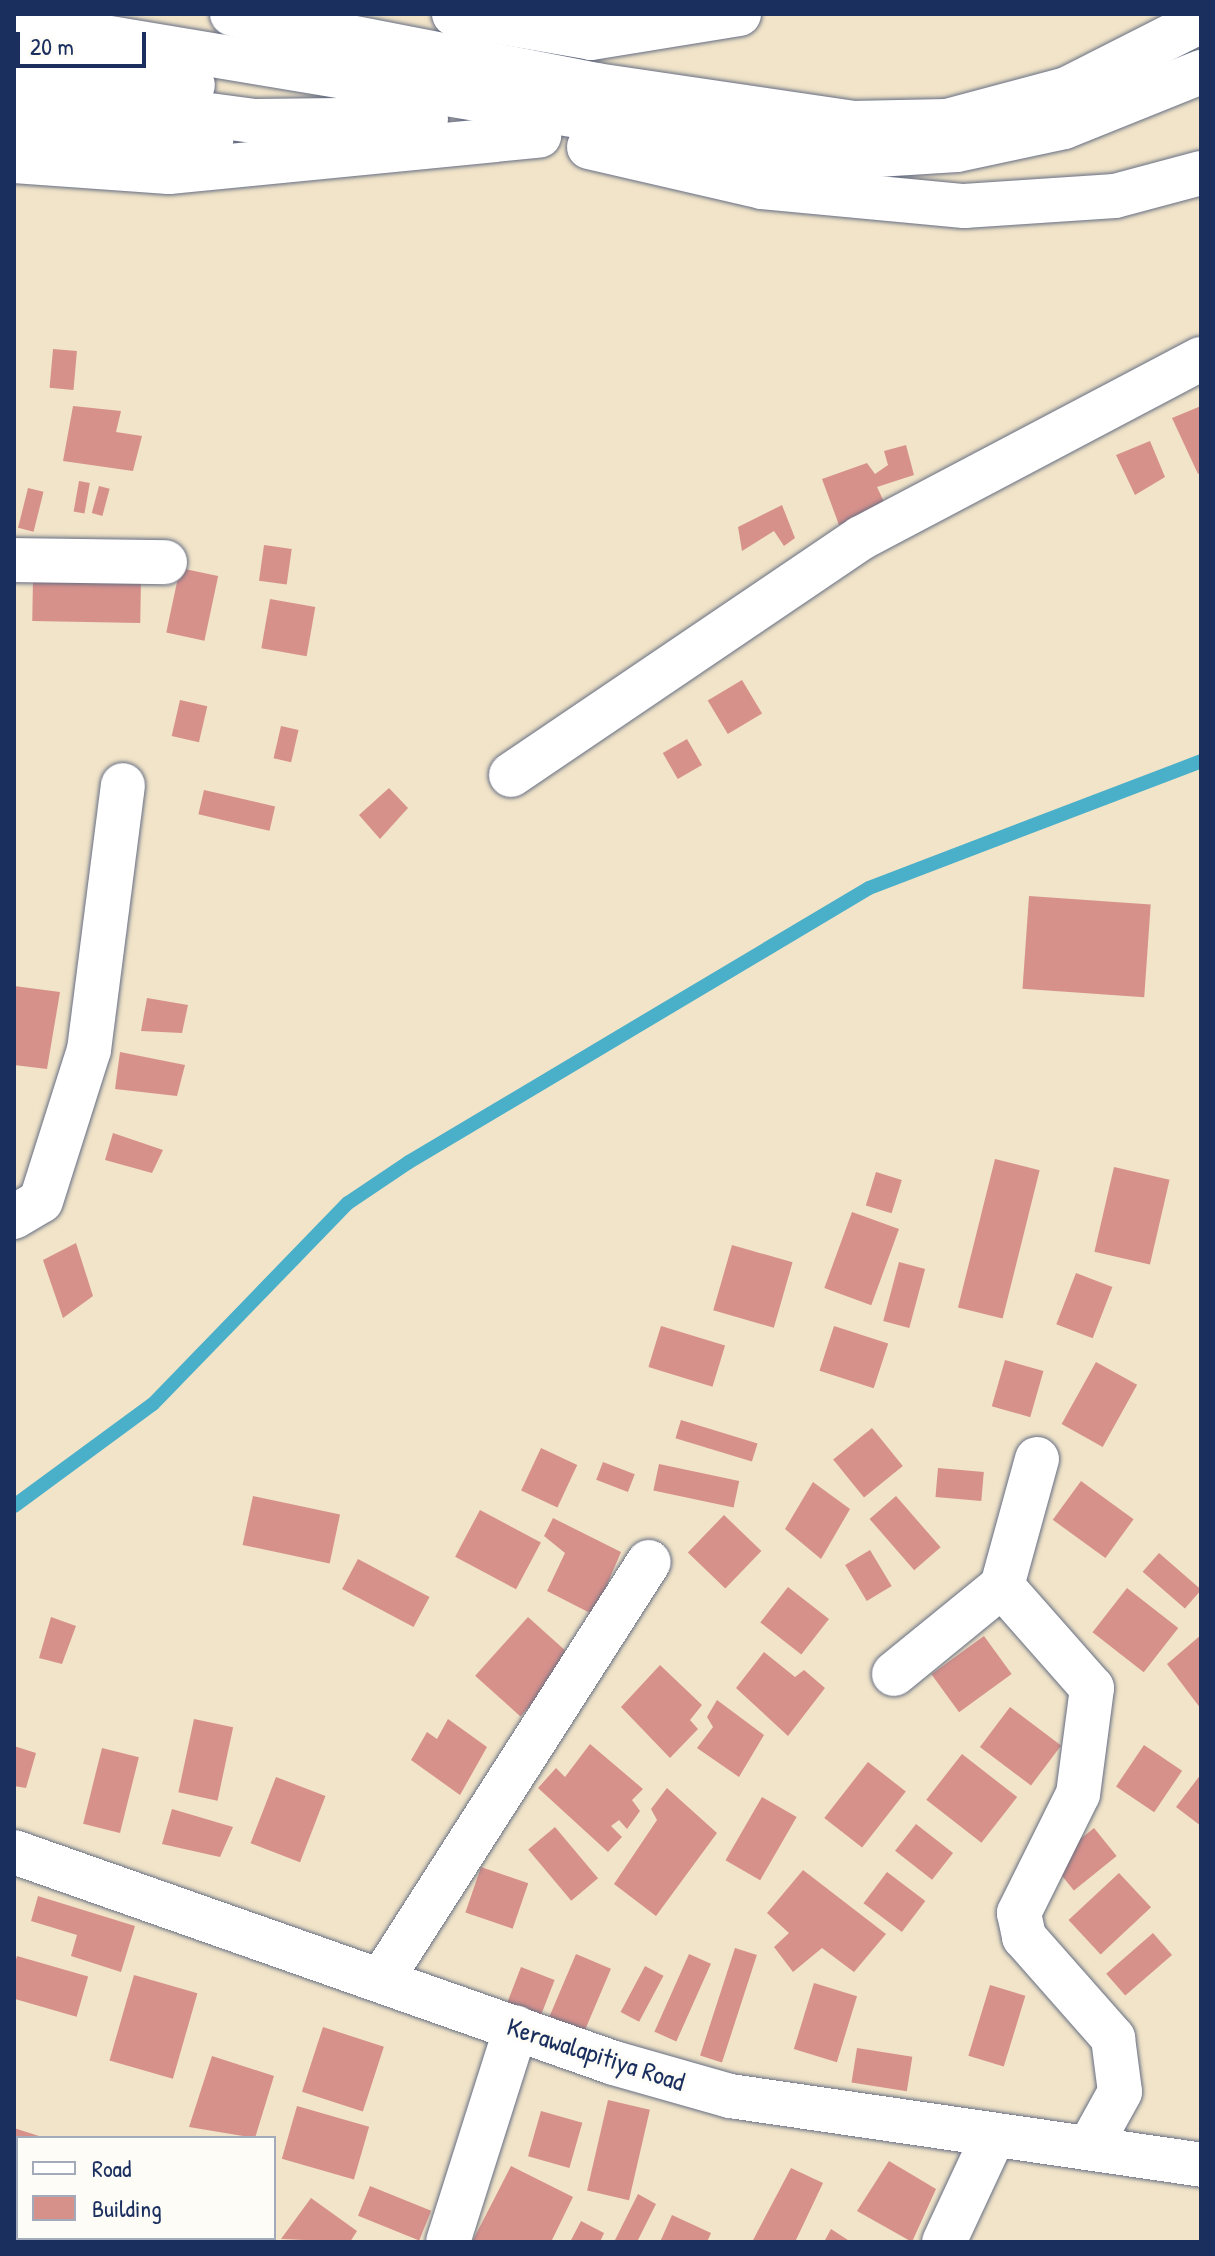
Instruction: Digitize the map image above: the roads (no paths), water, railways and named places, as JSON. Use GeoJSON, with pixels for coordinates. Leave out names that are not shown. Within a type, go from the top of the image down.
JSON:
{"type":"FeatureCollection","features":[{"type":"Feature","properties":{"kind":"main road"},"geometry":{"type":"LineString","coordinates":[[232,14],[596,85],[852,123],[947,121],[1067,89],[1201,21]]}},
{"type":"Feature","properties":{"kind":"main road"},"geometry":{"type":"LineString","coordinates":[[454,14],[494,18],[591,38],[739,14]]}},
{"type":"Feature","properties":{"kind":"main road"},"geometry":{"type":"LineString","coordinates":[[14,22],[829,158],[957,150],[1064,127],[1201,72]]}},
{"type":"Feature","properties":{"kind":"main road"},"geometry":{"type":"LineString","coordinates":[[14,57],[539,136],[762,187],[964,206],[1115,196],[1201,173]]}},
{"type":"Feature","properties":{"kind":"main road"},"geometry":{"type":"LineString","coordinates":[[14,89],[255,121],[426,119]]}},
{"type":"Feature","properties":{"kind":"main road"},"geometry":{"type":"LineString","coordinates":[[14,123],[157,141],[265,140],[313,120]]}},
{"type":"Feature","properties":{"kind":"main road"},"geometry":{"type":"LineString","coordinates":[[14,161],[169,172],[539,136]]}},
{"type":"Feature","properties":{"kind":"main road"},"geometry":{"type":"LineString","coordinates":[[511,775],[861,538],[1201,359]]}},
{"type":"Feature","properties":{"kind":"main road"},"geometry":{"type":"LineString","coordinates":[[14,560],[165,562]]}},
{"type":"Feature","properties":{"kind":"main road"},"geometry":{"type":"LineString","coordinates":[[14,1217],[41,1201],[89,1050],[123,785]]}},
{"type":"Feature","properties":{"kind":"main road"},"geometry":{"type":"LineString","coordinates":[[894,1674],[1002,1586],[1037,1459]]}},
{"type":"Feature","properties":{"kind":"main road"},"geometry":{"type":"LineString","coordinates":[[382,1979],[649,1562]]}},
{"type":"Feature","properties":{"kind":"main road"},"geometry":{"type":"LineString","coordinates":[[1002,1586],[1092,1688],[1078,1794],[1019,1913],[1024,1937],[1113,2038],[1120,2092],[1089,2148]]}},
{"type":"Feature","properties":{"kind":"main road","name":"Kerawalapitiya Road"},"geometry":{"type":"LineString","coordinates":[[14,1852],[516,2028],[730,2096],[993,2137],[1201,2165]]}},
{"type":"Feature","properties":{"kind":"main road"},"geometry":{"type":"LineString","coordinates":[[448,2242],[516,2028]]}},
{"type":"Feature","properties":{"kind":"main road"},"geometry":{"type":"LineString","coordinates":[[944,2242],[993,2137]]}},
{"type":"Feature","properties":{"kind":"waterway"},"geometry":{"type":"LineString","coordinates":[[14,1506],[153,1404],[348,1203],[409,1162],[869,888],[1201,761]]}}]}
